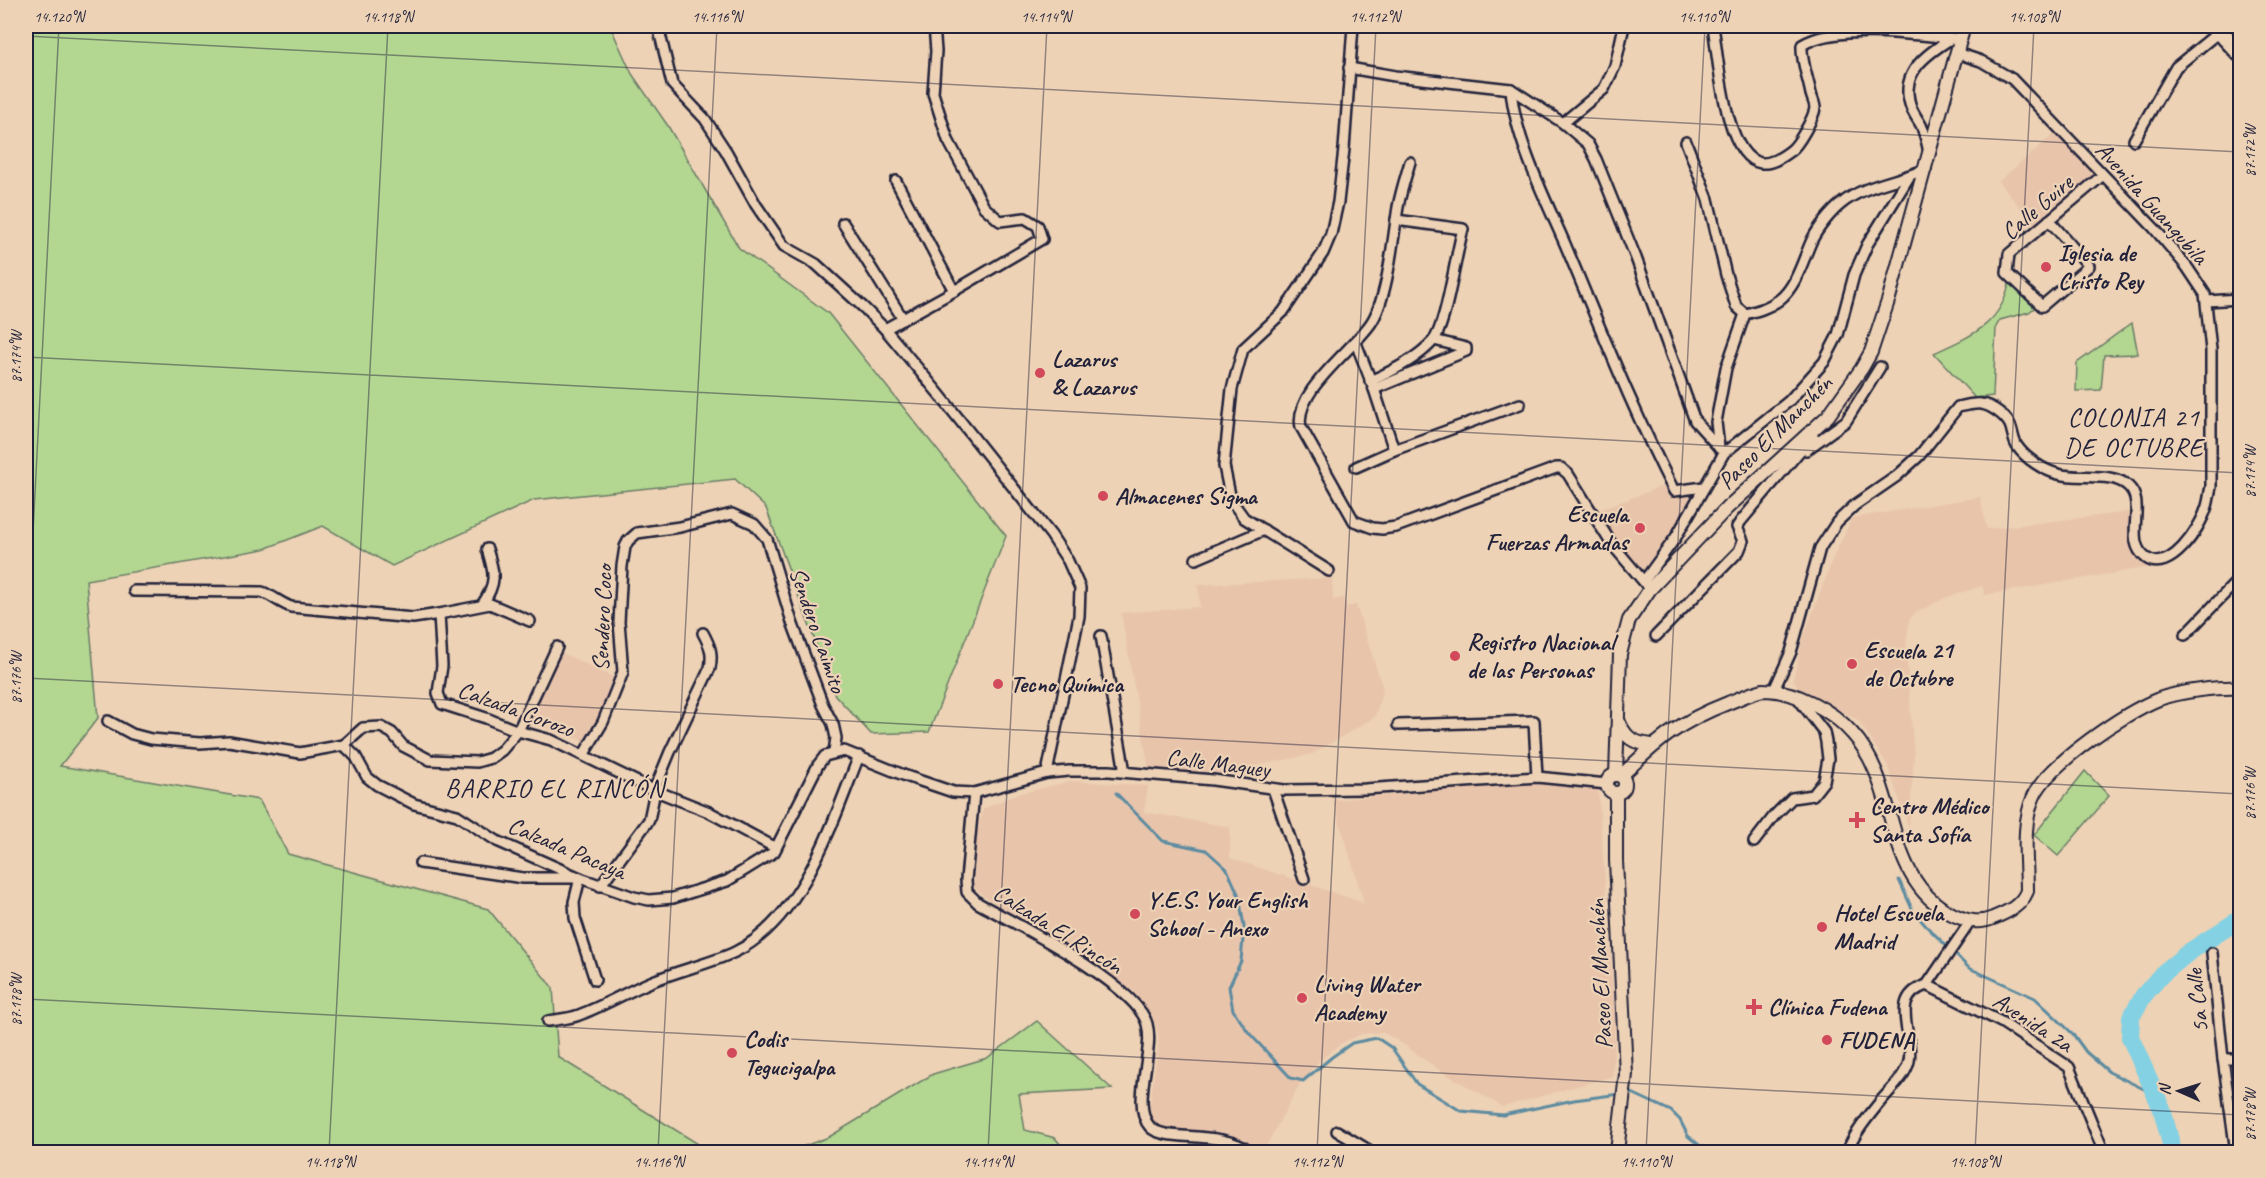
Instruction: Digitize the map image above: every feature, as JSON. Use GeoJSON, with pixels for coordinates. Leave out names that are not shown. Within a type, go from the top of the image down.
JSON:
{"type":"FeatureCollection","features":[{"type":"Feature","properties":{"kind":"highway"},"geometry":{"type":"LineString","coordinates":[[2217,28],[2241,53]]}},
{"type":"Feature","properties":{"kind":"street"},"geometry":{"type":"LineString","coordinates":[[658,26],[672,84],[705,119],[756,205],[784,246],[816,264],[885,329],[1051,535],[1068,561],[1080,588],[1079,616],[1047,773]]}},
{"type":"Feature","properties":{"kind":"street"},"geometry":{"type":"LineString","coordinates":[[885,329],[1042,239],[1038,226],[1025,218],[1000,221],[984,207],[948,140],[933,93],[936,51],[934,26]]}},
{"type":"Feature","properties":{"kind":"street"},"geometry":{"type":"LineString","coordinates":[[1329,571],[1244,518],[1231,500],[1224,466],[1232,389],[1243,349],[1283,312],[1323,253],[1331,234],[1344,149],[1353,26]]}},
{"type":"Feature","properties":{"kind":"street"},"geometry":{"type":"LineString","coordinates":[[1563,123],[1604,89],[1614,66],[1624,26]]}},
{"type":"Feature","properties":{"kind":"street"},"geometry":{"type":"LineString","coordinates":[[1713,26],[1721,91],[1738,143],[1749,157],[1760,163],[1775,161],[1794,149],[1815,108],[1802,54],[1802,45],[1811,39],[1858,33],[1957,38]]}},
{"type":"Feature","properties":{"kind":"street","name":"Paseo El Manchén"},"geometry":{"type":"LineString","coordinates":[[1617,1152],[1626,1074],[1616,860],[1616,717],[1620,654],[1629,620],[1647,585],[1828,416],[1851,387],[1871,352],[1926,169],[1957,53],[1957,38],[1964,26]]}},
{"type":"Feature","properties":{"kind":"street"},"geometry":{"type":"LineString","coordinates":[[2134,140],[2176,67],[2217,28]]}},
{"type":"Feature","properties":{"kind":"street"},"geometry":{"type":"LineString","coordinates":[[1929,156],[1921,125],[1909,103],[1907,85],[1914,68],[1930,51],[1957,38]]}},
{"type":"Feature","properties":{"kind":"street","name":"Avenida Guangubila"},"geometry":{"type":"LineString","coordinates":[[1774,690],[1791,652],[1820,548],[1837,522],[1855,505],[1898,476],[1919,456],[1958,407],[1981,404],[1995,410],[2009,423],[2016,445],[2030,460],[2057,474],[2120,480],[2130,487],[2136,504],[2135,536],[2139,550],[2147,558],[2156,562],[2172,558],[2199,526],[2207,508],[2211,487],[2211,350],[2207,301],[2187,267],[2154,228],[2012,78],[1981,60],[1957,53]]}},
{"type":"Feature","properties":{"kind":"street"},"geometry":{"type":"LineString","coordinates":[[1349,68],[1511,90],[1563,123],[1588,144],[1636,258],[1695,421],[1721,451]]}},
{"type":"Feature","properties":{"kind":"street"},"geometry":{"type":"LineString","coordinates":[[1511,90],[1512,111],[1540,185],[1611,358],[1655,454],[1674,491],[1704,487]]}},
{"type":"Feature","properties":{"kind":"street"},"geometry":{"type":"LineString","coordinates":[[1686,142],[1708,199],[1726,275],[1736,306],[1745,314]]}},
{"type":"Feature","properties":{"kind":"street"},"geometry":{"type":"LineString","coordinates":[[1410,162],[1396,220],[1390,258],[1373,321],[1305,399],[1298,417],[1301,426],[1354,520],[1373,528],[1396,527],[1561,468],[1568,474],[1611,543],[1647,585],[1704,487],[1721,451],[1789,401],[1824,362],[1838,335],[1854,276],[1868,245],[1909,177]]}},
{"type":"Feature","properties":{"kind":"street"},"geometry":{"type":"LineString","coordinates":[[1745,314],[1763,309],[1780,299],[1794,281],[1814,237],[1839,205],[1860,190],[1909,177],[1926,169]]}},
{"type":"Feature","properties":{"kind":"street","name":"Calle Guire"},"geometry":{"type":"LineString","coordinates":[[2049,220],[2089,266],[2043,306],[2007,273],[2009,254],[2049,220],[2103,175]]}},
{"type":"Feature","properties":{"kind":"street"},"geometry":{"type":"LineString","coordinates":[[896,181],[954,291]]}},
{"type":"Feature","properties":{"kind":"street"},"geometry":{"type":"LineString","coordinates":[[1372,385],[1434,340],[1442,323],[1463,229],[1396,220]]}},
{"type":"Feature","properties":{"kind":"street"},"geometry":{"type":"LineString","coordinates":[[843,223],[903,320]]}},
{"type":"Feature","properties":{"kind":"street"},"geometry":{"type":"LineString","coordinates":[[2207,301],[2241,299]]}},
{"type":"Feature","properties":{"kind":"street"},"geometry":{"type":"LineString","coordinates":[[1721,451],[1716,422],[1726,369],[1745,314]]}},
{"type":"Feature","properties":{"kind":"street"},"geometry":{"type":"LineString","coordinates":[[1372,385],[1466,351],[1466,348],[1434,340]]}},
{"type":"Feature","properties":{"kind":"street"},"geometry":{"type":"LineString","coordinates":[[1356,343],[1394,450]]}},
{"type":"Feature","properties":{"kind":"street"},"geometry":{"type":"LineString","coordinates":[[1798,454],[1846,421],[1880,367]]}},
{"type":"Feature","properties":{"kind":"street"},"geometry":{"type":"LineString","coordinates":[[1356,467],[1394,450],[1520,404]]}},
{"type":"Feature","properties":{"kind":"street"},"geometry":{"type":"LineString","coordinates":[[1656,636],[1739,551],[1743,541],[1737,527],[1828,416]]}},
{"type":"Feature","properties":{"kind":"street","name":"Sendero Coco"},"geometry":{"type":"LineString","coordinates":[[584,754],[603,722],[623,672],[619,622],[625,547],[632,536],[637,533],[680,527],[723,516],[739,516],[754,524]]}},
{"type":"Feature","properties":{"kind":"street","name":"Sendero Caimito"},"geometry":{"type":"LineString","coordinates":[[754,524],[767,539],[792,622],[823,705],[833,724],[836,738],[834,752]]}},
{"type":"Feature","properties":{"kind":"street"},"geometry":{"type":"LineString","coordinates":[[1196,559],[1264,530]]}},
{"type":"Feature","properties":{"kind":"street"},"geometry":{"type":"LineString","coordinates":[[482,605],[488,596],[495,574],[488,549]]}},
{"type":"Feature","properties":{"kind":"street"},"geometry":{"type":"LineString","coordinates":[[2185,635],[2241,578]]}},
{"type":"Feature","properties":{"kind":"street"},"geometry":{"type":"LineString","coordinates":[[134,591],[262,592],[270,595],[279,603],[291,607],[413,618],[490,604],[530,621]]}},
{"type":"Feature","properties":{"kind":"street","name":"Calzada Corozo"},"geometry":{"type":"LineString","coordinates":[[439,614],[442,666],[438,693],[442,704],[550,740],[584,754],[656,791],[709,812],[776,848]]}},
{"type":"Feature","properties":{"kind":"street"},"geometry":{"type":"LineString","coordinates":[[600,886],[649,820],[656,791],[670,752],[710,668],[711,647],[703,633]]}},
{"type":"Feature","properties":{"kind":"street"},"geometry":{"type":"LineString","coordinates":[[1101,636],[1125,772]]}},
{"type":"Feature","properties":{"kind":"street"},"geometry":{"type":"LineString","coordinates":[[108,721],[132,734],[150,739],[201,743],[229,741],[300,753],[344,745],[363,728],[381,727],[392,733],[403,747],[430,760],[477,762],[491,759],[518,731],[557,647]]}},
{"type":"Feature","properties":{"kind":"street"},"geometry":{"type":"LineString","coordinates":[[1615,782],[1652,745],[1676,727],[1701,713],[1754,692],[1774,690],[1797,697],[1829,713],[1853,733],[1871,758],[1899,853],[1918,885],[1940,908],[1970,922],[1991,920],[2017,907],[2024,900],[2027,891],[2027,817],[2034,795],[2047,777],[2096,735],[2154,702],[2226,687],[2241,688]]}},
{"type":"Feature","properties":{"kind":"street"},"geometry":{"type":"LineString","coordinates":[[1754,843],[1774,816],[1792,798],[1813,795],[1824,781],[1828,759],[1824,732],[1797,697]]}},
{"type":"Feature","properties":{"kind":"street"},"geometry":{"type":"LineString","coordinates":[[1616,717],[1621,728],[1629,737],[1637,743],[1652,745]]}},
{"type":"Feature","properties":{"kind":"street"},"geometry":{"type":"LineString","coordinates":[[1398,724],[1534,721],[1537,777]]}},
{"type":"Feature","properties":{"kind":"street","name":"Calzada Pacaya"},"geometry":{"type":"LineString","coordinates":[[344,745],[356,757],[367,777],[377,785],[414,804],[457,814],[497,841],[600,886],[649,900],[673,898],[727,881],[774,852],[818,765],[825,756],[834,752]]}},
{"type":"Feature","properties":{"kind":"street","name":"Calle Maguey"},"geometry":{"type":"LineString","coordinates":[[834,752],[844,751],[859,756],[906,776],[953,792],[974,793],[1047,773],[1069,771],[1125,772],[1213,780],[1273,789],[1365,789],[1537,777],[1615,782]]}},
{"type":"Feature","properties":{"kind":"street"},"geometry":{"type":"LineString","coordinates":[[548,1021],[578,1016],[653,981],[734,953],[766,930],[790,902],[809,874],[859,756]]}},
{"type":"Feature","properties":{"kind":"street"},"geometry":{"type":"LineString","coordinates":[[1273,789],[1304,879]]}},
{"type":"Feature","properties":{"kind":"street","name":"Calzada El Rincón"},"geometry":{"type":"LineString","coordinates":[[974,793],[966,880],[968,892],[978,903],[1095,970],[1143,1012],[1149,1036],[1143,1094],[1144,1114],[1151,1128],[1165,1135],[1203,1136],[1233,1142],[1250,1152]]}},
{"type":"Feature","properties":{"kind":"street"},"geometry":{"type":"LineString","coordinates":[[420,862],[523,878],[580,878],[574,902],[575,918],[595,980]]}},
{"type":"Feature","properties":{"kind":"street"},"geometry":{"type":"LineString","coordinates":[[1847,1152],[1868,1118],[1908,1067],[1910,1049],[1904,1012],[1914,992],[1927,985],[1970,922]]}},
{"type":"Feature","properties":{"kind":"street","name":"5a Calle"},"geometry":{"type":"LineString","coordinates":[[2212,953],[2236,1152]]}},
{"type":"Feature","properties":{"kind":"street","name":"Avenida 2a"},"geometry":{"type":"LineString","coordinates":[[1927,985],[2001,1022],[2069,1067],[2103,1152]]}},
{"type":"Feature","properties":{"kind":"street"},"geometry":{"type":"LineString","coordinates":[[2223,1059],[2241,1059]]}},
{"type":"Feature","properties":{"kind":"street"},"geometry":{"type":"LineString","coordinates":[[1337,1131],[1372,1152]]}},
{"type":"Feature","properties":{"kind":"shaded area"},"geometry":{"type":"Polygon","coordinates":[[[2057,132],[2099,175],[2035,227],[1999,181],[2057,132]]]}},
{"type":"Feature","properties":{"kind":"shaded area","name":"Escuela Fuerzas Armadas"},"geometry":{"type":"Polygon","coordinates":[[[1663,486],[1669,494],[1699,491],[1644,574],[1594,512],[1663,486]]]}},
{"type":"Feature","properties":{"kind":"shaded area","name":"Escuela 21 de Octubre"},"geometry":{"type":"Polygon","coordinates":[[[1980,497],[1987,529],[2138,511],[2134,548],[2150,567],[1985,595],[1982,586],[1947,597],[1915,613],[1909,621],[1906,648],[1914,757],[1909,827],[1887,764],[1858,720],[1800,690],[1793,679],[1804,636],[1833,558],[1852,518],[1980,497]]]}},
{"type":"Feature","properties":{"kind":"shaded area"},"geometry":{"type":"Polygon","coordinates":[[[1332,578],[1333,600],[1344,598],[1346,607],[1356,605],[1383,689],[1375,717],[1312,754],[1219,774],[1149,769],[1121,613],[1200,607],[1198,585],[1332,578]]]}},
{"type":"Feature","properties":{"kind":"shaded area"},"geometry":{"type":"Polygon","coordinates":[[[554,649],[617,679],[587,742],[522,720],[554,649]]]}},
{"type":"Feature","properties":{"kind":"shaded area"},"geometry":{"type":"Polygon","coordinates":[[[1597,778],[1615,1013],[1613,1076],[1503,1107],[1441,1071],[1382,1032],[1362,1034],[1342,1043],[1320,1060],[1300,1083],[1263,1152],[1228,1133],[1164,1128],[1153,1122],[1149,1113],[1159,1038],[1156,1026],[1132,990],[1093,960],[985,897],[974,887],[977,835],[983,809],[1017,794],[1072,781],[1148,786],[1144,812],[1230,827],[1230,858],[1364,903],[1333,800],[1597,778]]]}},
{"type":"Feature","properties":{"kind":"green space"},"geometry":{"type":"Polygon","coordinates":[[[26,26],[610,26],[632,74],[668,126],[739,248],[828,313],[1006,536],[929,732],[871,734],[835,695],[766,508],[735,479],[534,500],[392,566],[323,526],[264,549],[86,580],[98,718],[60,766],[259,800],[288,854],[488,909],[553,988],[558,1057],[711,1152],[26,1152],[26,26]]]}},
{"type":"Feature","properties":{"kind":"green space"},"geometry":{"type":"Polygon","coordinates":[[[2010,279],[2038,305],[2029,312],[2000,320],[1996,327],[1993,396],[1975,398],[1934,353],[1972,334],[1993,318],[2006,294],[2010,279]]]}},
{"type":"Feature","properties":{"kind":"green space"},"geometry":{"type":"Polygon","coordinates":[[[2132,323],[2138,354],[2104,355],[2101,390],[2076,391],[2077,363],[2132,323]]]}},
{"type":"Feature","properties":{"kind":"green space"},"geometry":{"type":"Polygon","coordinates":[[[2085,771],[2109,796],[2058,856],[2034,835],[2085,771]]]}},
{"type":"Feature","properties":{"kind":"green space"},"geometry":{"type":"Polygon","coordinates":[[[1037,1021],[1112,1089],[1019,1094],[1025,1130],[1055,1138],[1067,1152],[788,1152],[829,1137],[933,1074],[987,1058],[1037,1021]]]}},
{"type":"Feature","properties":{"kind":"waterway"},"geometry":{"type":"LineString","coordinates":[[1116,793],[1163,841],[1206,850],[1227,869],[1239,896],[1244,927],[1241,961],[1229,987],[1233,1010],[1249,1033],[1291,1078],[1303,1081],[1352,1043],[1377,1038],[1392,1048],[1417,1084],[1461,1111],[1503,1115],[1574,1100],[1620,1094]]}},
{"type":"Feature","properties":{"kind":"waterway"},"geometry":{"type":"LineString","coordinates":[[1899,880],[1913,911],[1969,968],[2035,998],[2073,1034],[2086,1052],[2109,1072],[2156,1095]]}},
{"type":"Feature","properties":{"kind":"waterway"},"geometry":{"type":"LineString","coordinates":[[2173,1152],[2162,1109],[2130,1037],[2131,1017],[2144,995],[2162,974],[2189,952],[2240,919]]}},
{"type":"Feature","properties":{"kind":"waterway"},"geometry":{"type":"LineString","coordinates":[[1627,1094],[1632,1093],[1671,1111],[1680,1120],[1688,1136],[1699,1145],[1715,1152]]}},
{"type":"Feature","properties":{"kind":"place","name":"Iglesia de Cristo Rey"},"geometry":{"type":"Point","coordinates":[2046,267]}},
{"type":"Feature","properties":{"kind":"place","name":"Lazarus & Lazarus"},"geometry":{"type":"Point","coordinates":[1040,373]}},
{"type":"Feature","properties":{"kind":"place","name":"Almacenes Sigma"},"geometry":{"type":"Point","coordinates":[1103,496]}},
{"type":"Feature","properties":{"kind":"place","name":"Escuela Fuerzas Armadas"},"geometry":{"type":"Point","coordinates":[1640,528]}},
{"type":"Feature","properties":{"kind":"place","name":"Registro Nacional de las Personas"},"geometry":{"type":"Point","coordinates":[1455,656]}},
{"type":"Feature","properties":{"kind":"place","name":"Escuela 21 de Octubre"},"geometry":{"type":"Point","coordinates":[1852,664]}},
{"type":"Feature","properties":{"kind":"place","name":"Tecno Química"},"geometry":{"type":"Point","coordinates":[998,684]}},
{"type":"Feature","properties":{"kind":"place","name":"Centro Médico Santa Sofía"},"geometry":{"type":"Point","coordinates":[1857,820]}},
{"type":"Feature","properties":{"kind":"place","name":"Y.E.S. Your English School - Anexo"},"geometry":{"type":"Point","coordinates":[1135,914]}},
{"type":"Feature","properties":{"kind":"place","name":"Hotel Escuela Madrid"},"geometry":{"type":"Point","coordinates":[1822,927]}},
{"type":"Feature","properties":{"kind":"place","name":"Living Water Academy"},"geometry":{"type":"Point","coordinates":[1302,998]}},
{"type":"Feature","properties":{"kind":"place","name":"Clínica Fudena"},"geometry":{"type":"Point","coordinates":[1754,1007]}},
{"type":"Feature","properties":{"kind":"place","name":"FUDENA"},"geometry":{"type":"Point","coordinates":[1827,1040]}},
{"type":"Feature","properties":{"kind":"place","name":"Codis Tegucigalpa"},"geometry":{"type":"Point","coordinates":[732,1053]}},
{"type":"Feature","properties":{"kind":"district","name":"COLONIA 21 DE OCTUBRE"},"geometry":{"type":"Point","coordinates":[2134,432]}},
{"type":"Feature","properties":{"kind":"district","name":"BARRIO EL RINCÓN"},"geometry":{"type":"Point","coordinates":[555,788]}}]}
